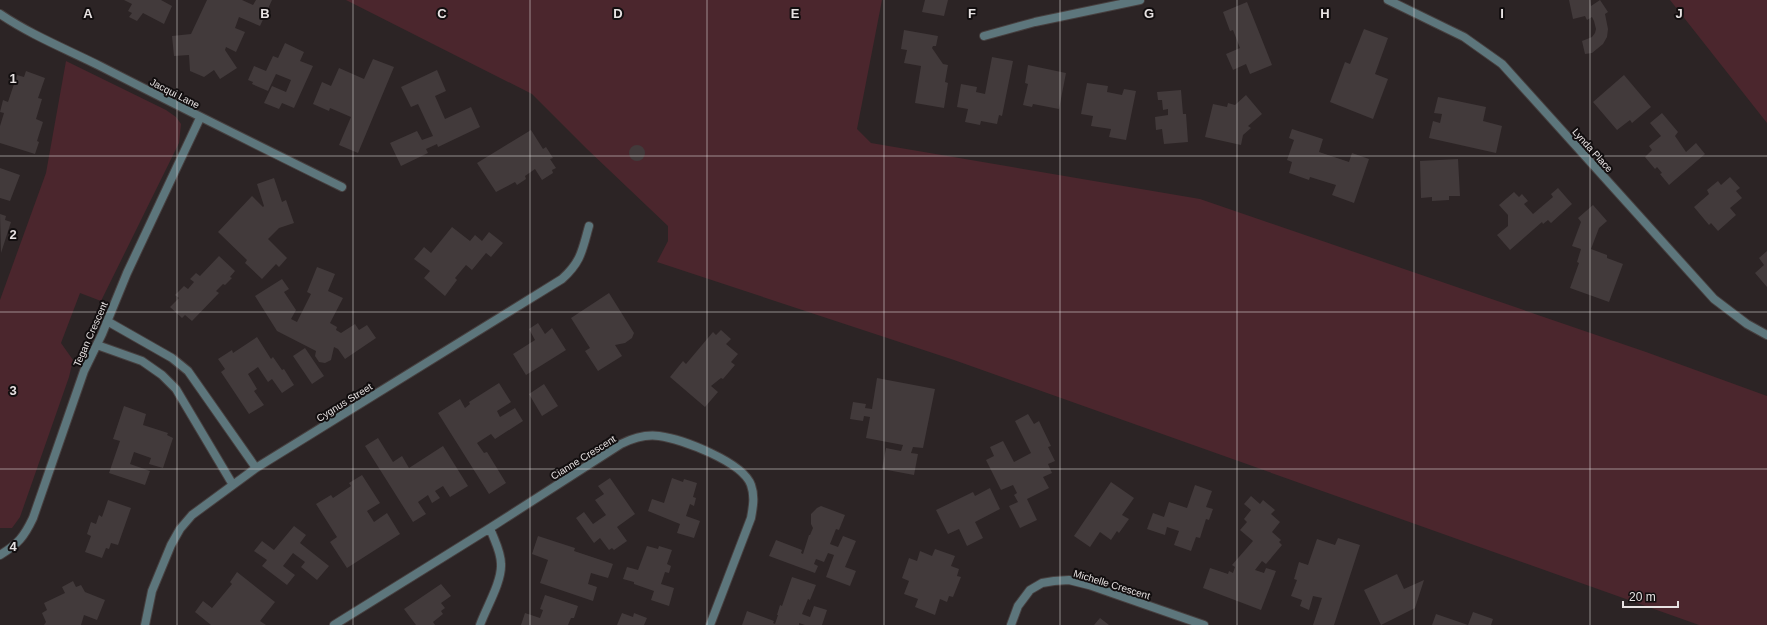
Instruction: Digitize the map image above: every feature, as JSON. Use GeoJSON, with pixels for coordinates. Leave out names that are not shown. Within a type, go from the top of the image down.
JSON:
{"type":"FeatureCollection","features":[{"type":"Feature","properties":{"kind":"street"},"geometry":{"type":"LineString","coordinates":[[984,36],[1035,22],[1140,0]]}},
{"type":"Feature","properties":{"kind":"street","name":"Lynda Place"},"geometry":{"type":"LineString","coordinates":[[1388,0],[1464,37],[1502,64],[1714,299],[1747,324],[1767,335]]}},
{"type":"Feature","properties":{"kind":"street","name":"Jacqui Lane"},"geometry":{"type":"LineString","coordinates":[[0,14],[18,26],[67,49],[200,118],[342,187]]}},
{"type":"Feature","properties":{"kind":"street","name":"Tegan Crescent"},"geometry":{"type":"LineString","coordinates":[[0,555],[14,547],[26,534],[33,518],[84,371],[127,273],[200,118]]}},
{"type":"Feature","properties":{"kind":"street","name":"Cygnus Street"},"geometry":{"type":"LineString","coordinates":[[145,625],[154,585],[171,545],[180,529],[192,515],[256,468],[562,279],[573,269],[581,255],[589,226]]}},
{"type":"Feature","properties":{"kind":"street"},"geometry":{"type":"LineString","coordinates":[[107,321],[172,358],[188,371],[256,468]]}},
{"type":"Feature","properties":{"kind":"street"},"geometry":{"type":"LineString","coordinates":[[96,345],[142,362],[162,375],[176,389],[233,485]]}},
{"type":"Feature","properties":{"kind":"street","name":"Cianne Crescent"},"geometry":{"type":"LineString","coordinates":[[334,625],[621,444],[631,439],[645,436],[660,436],[694,446],[728,461],[741,470],[751,484],[754,501],[751,518],[710,625]]}},
{"type":"Feature","properties":{"kind":"street"},"geometry":{"type":"LineString","coordinates":[[480,625],[499,578],[501,565],[497,546],[490,528]]}},
{"type":"Feature","properties":{"kind":"street","name":"Michelle Crescent"},"geometry":{"type":"LineString","coordinates":[[1011,625],[1018,606],[1030,590],[1042,583],[1054,580],[1069,580],[1088,585],[1204,625]]}},
{"type":"Feature","properties":{"kind":"shaded area"},"geometry":{"type":"Polygon","coordinates":[[[346,0],[882,0],[857,129],[871,143],[1200,199],[1646,352],[1767,396],[1767,625],[1699,625],[954,360],[657,262],[668,241],[668,226],[532,94],[346,0]]]}},
{"type":"Feature","properties":{"kind":"shaded area"},"geometry":{"type":"Polygon","coordinates":[[[1670,0],[1767,0],[1767,123],[1670,0]]]}},
{"type":"Feature","properties":{"kind":"shaded area"},"geometry":{"type":"Polygon","coordinates":[[[66,61],[166,110],[176,117],[181,124],[179,143],[101,301],[80,293],[61,343],[73,360],[69,377],[20,517],[12,528],[0,528],[0,300],[46,173],[66,61]]]}},
{"type":"Feature","properties":{"kind":"building"},"geometry":{"type":"Polygon","coordinates":[[[124,0],[161,0],[172,6],[164,24],[143,13],[137,21],[129,17],[132,13],[128,11],[132,4],[124,0]]]}},
{"type":"Feature","properties":{"kind":"building"},"geometry":{"type":"Polygon","coordinates":[[[207,0],[242,0],[253,5],[256,0],[272,0],[260,26],[239,17],[235,28],[245,32],[236,52],[226,47],[225,50],[237,68],[220,79],[214,70],[204,77],[190,71],[189,55],[174,56],[172,36],[191,34],[207,0]]]}},
{"type":"Feature","properties":{"kind":"building"},"geometry":{"type":"Polygon","coordinates":[[[925,0],[948,0],[944,16],[922,12],[925,0]]]}},
{"type":"Feature","properties":{"kind":"building"},"geometry":{"type":"Polygon","coordinates":[[[1569,0],[1590,0],[1591,6],[1600,0],[1608,12],[1605,14],[1608,29],[1607,37],[1603,44],[1592,53],[1585,54],[1582,41],[1592,37],[1595,33],[1596,29],[1594,21],[1592,17],[1587,20],[1585,16],[1573,19],[1569,0]]]}},
{"type":"Feature","properties":{"kind":"building"},"geometry":{"type":"Polygon","coordinates":[[[1247,2],[1272,65],[1250,74],[1246,64],[1233,70],[1226,54],[1240,48],[1233,30],[1230,31],[1223,12],[1247,2]]]}},
{"type":"Feature","properties":{"kind":"building"},"geometry":{"type":"Polygon","coordinates":[[[1364,29],[1388,38],[1375,74],[1388,79],[1373,119],[1330,102],[1345,62],[1350,64],[1364,29]]]}},
{"type":"Feature","properties":{"kind":"building"},"geometry":{"type":"Polygon","coordinates":[[[904,30],[938,36],[936,46],[933,46],[932,48],[943,64],[948,65],[945,82],[948,83],[944,108],[915,103],[921,66],[904,63],[907,50],[901,49],[904,30]]]}},
{"type":"Feature","properties":{"kind":"building"},"geometry":{"type":"Polygon","coordinates":[[[285,43],[304,52],[300,61],[313,66],[294,108],[282,103],[279,109],[264,103],[272,86],[286,92],[291,80],[276,74],[268,91],[252,84],[253,82],[248,80],[254,66],[266,71],[273,56],[278,58],[285,43]]]}},
{"type":"Feature","properties":{"kind":"building"},"geometry":{"type":"Polygon","coordinates":[[[992,57],[1013,61],[1002,116],[999,115],[997,124],[981,121],[980,125],[965,122],[968,109],[957,107],[961,84],[977,87],[976,92],[985,94],[992,57]]]}},
{"type":"Feature","properties":{"kind":"building"},"geometry":{"type":"Polygon","coordinates":[[[373,59],[394,67],[358,153],[339,145],[351,117],[330,108],[329,111],[313,104],[322,82],[331,86],[339,68],[364,79],[373,59]]]}},
{"type":"Feature","properties":{"kind":"building"},"geometry":{"type":"Polygon","coordinates":[[[1028,65],[1066,73],[1059,109],[1033,104],[1032,107],[1023,105],[1028,84],[1025,83],[1028,65]]]}},
{"type":"Feature","properties":{"kind":"building"},"geometry":{"type":"Polygon","coordinates":[[[437,70],[446,91],[435,96],[445,119],[471,107],[480,127],[438,147],[437,144],[426,149],[428,153],[401,166],[390,143],[417,131],[422,140],[433,136],[418,104],[411,107],[401,87],[437,70]]]}},
{"type":"Feature","properties":{"kind":"building"},"geometry":{"type":"Polygon","coordinates":[[[26,71],[45,78],[38,98],[42,99],[36,119],[43,122],[37,141],[39,142],[35,154],[0,143],[0,126],[4,113],[0,112],[3,100],[8,102],[17,75],[24,77],[26,71]]]}},
{"type":"Feature","properties":{"kind":"building"},"geometry":{"type":"Polygon","coordinates":[[[1624,75],[1651,107],[1632,123],[1630,120],[1617,130],[1593,102],[1624,75]]]}},
{"type":"Feature","properties":{"kind":"building"},"geometry":{"type":"Polygon","coordinates":[[[1087,83],[1108,86],[1107,92],[1122,95],[1124,89],[1136,91],[1126,140],[1109,137],[1111,129],[1091,126],[1093,116],[1081,114],[1087,83]]]}},
{"type":"Feature","properties":{"kind":"building"},"geometry":{"type":"Polygon","coordinates":[[[1181,90],[1183,114],[1186,114],[1188,142],[1164,144],[1162,129],[1156,130],[1155,117],[1168,115],[1168,109],[1163,110],[1162,100],[1158,100],[1157,92],[1181,90]]]}},
{"type":"Feature","properties":{"kind":"building"},"geometry":{"type":"Polygon","coordinates":[[[1246,95],[1262,114],[1248,126],[1251,128],[1243,135],[1241,145],[1205,137],[1213,104],[1227,107],[1228,103],[1235,105],[1246,95]]]}},
{"type":"Feature","properties":{"kind":"building"},"geometry":{"type":"Polygon","coordinates":[[[1438,97],[1486,107],[1483,121],[1502,126],[1496,153],[1429,138],[1433,121],[1440,123],[1442,114],[1434,113],[1438,97]]]}},
{"type":"Feature","properties":{"kind":"building"},"geometry":{"type":"Polygon","coordinates":[[[1662,113],[1678,132],[1675,136],[1686,152],[1696,143],[1705,154],[1669,185],[1660,174],[1662,173],[1657,167],[1655,169],[1645,157],[1652,150],[1649,146],[1661,136],[1650,123],[1662,113]]]}},
{"type":"Feature","properties":{"kind":"building"},"geometry":{"type":"Polygon","coordinates":[[[1292,129],[1323,139],[1319,152],[1349,162],[1352,153],[1369,159],[1354,203],[1332,195],[1336,185],[1310,177],[1309,180],[1289,173],[1292,162],[1287,160],[1294,140],[1289,138],[1292,129]]]}},
{"type":"Feature","properties":{"kind":"building"},"geometry":{"type":"Polygon","coordinates":[[[531,130],[543,149],[546,147],[553,158],[550,159],[556,168],[552,170],[553,173],[542,180],[535,169],[525,176],[526,179],[517,185],[515,182],[496,192],[477,163],[531,130]]]}},
{"type":"Feature","properties":{"kind":"building"},"geometry":{"type":"Polygon","coordinates":[[[634,145],[640,145],[645,150],[643,159],[640,161],[634,161],[629,156],[629,150],[634,145]]]}},
{"type":"Feature","properties":{"kind":"building"},"geometry":{"type":"Polygon","coordinates":[[[1458,159],[1460,196],[1449,196],[1449,200],[1432,201],[1432,197],[1421,198],[1420,161],[1458,159]]]}},
{"type":"Feature","properties":{"kind":"building"},"geometry":{"type":"Polygon","coordinates":[[[0,168],[20,175],[10,201],[0,198],[0,168]]]}},
{"type":"Feature","properties":{"kind":"building"},"geometry":{"type":"Polygon","coordinates":[[[1730,177],[1740,188],[1736,191],[1742,198],[1730,208],[1736,215],[1718,231],[1711,223],[1709,225],[1694,207],[1709,194],[1707,190],[1718,181],[1721,185],[1730,177]]]}},
{"type":"Feature","properties":{"kind":"building"},"geometry":{"type":"Polygon","coordinates":[[[274,178],[282,202],[286,200],[294,223],[279,228],[268,239],[287,258],[279,267],[276,264],[262,279],[245,263],[247,260],[218,232],[252,196],[263,207],[264,206],[257,184],[274,178]]]}},
{"type":"Feature","properties":{"kind":"building"},"geometry":{"type":"Polygon","coordinates":[[[1558,188],[1572,204],[1551,223],[1548,220],[1543,224],[1542,222],[1510,250],[1497,235],[1508,226],[1508,215],[1499,205],[1514,192],[1519,197],[1522,194],[1528,201],[1524,204],[1533,214],[1553,197],[1551,194],[1558,188]]]}},
{"type":"Feature","properties":{"kind":"building"},"geometry":{"type":"Polygon","coordinates":[[[1593,205],[1607,221],[1599,228],[1591,249],[1607,255],[1607,258],[1623,264],[1609,302],[1570,288],[1579,263],[1577,262],[1581,249],[1572,246],[1581,222],[1578,218],[1593,205]]]}},
{"type":"Feature","properties":{"kind":"building"},"geometry":{"type":"Polygon","coordinates":[[[0,214],[6,216],[5,220],[11,222],[1,253],[0,214]]]}},
{"type":"Feature","properties":{"kind":"building"},"geometry":{"type":"Polygon","coordinates":[[[452,227],[470,241],[475,235],[482,241],[489,232],[503,243],[491,257],[486,253],[472,270],[466,265],[455,278],[457,280],[445,296],[424,278],[430,271],[414,259],[424,247],[431,253],[452,227]]]}},
{"type":"Feature","properties":{"kind":"building"},"geometry":{"type":"Polygon","coordinates":[[[1767,251],[1767,287],[1755,273],[1764,265],[1759,258],[1767,251]]]}},
{"type":"Feature","properties":{"kind":"building"},"geometry":{"type":"Polygon","coordinates":[[[219,256],[235,271],[230,277],[232,278],[216,291],[219,293],[192,321],[185,315],[182,318],[170,307],[179,298],[175,295],[184,286],[188,289],[194,282],[190,279],[196,273],[200,276],[219,256]]]}},
{"type":"Feature","properties":{"kind":"building"},"geometry":{"type":"Polygon","coordinates":[[[317,267],[335,274],[328,291],[343,298],[330,323],[337,327],[336,330],[341,333],[355,324],[359,330],[367,325],[376,338],[345,359],[338,349],[334,347],[331,360],[325,363],[319,362],[315,356],[316,351],[277,331],[255,296],[282,279],[289,289],[284,292],[296,310],[291,319],[297,322],[311,294],[307,292],[317,267]]]}},
{"type":"Feature","properties":{"kind":"building"},"geometry":{"type":"Polygon","coordinates":[[[609,293],[634,333],[632,338],[625,343],[615,345],[622,356],[598,371],[585,351],[590,348],[571,318],[609,293]]]}},
{"type":"Feature","properties":{"kind":"building"},"geometry":{"type":"Polygon","coordinates":[[[538,323],[545,334],[552,328],[566,350],[526,375],[513,354],[535,340],[529,329],[538,323]]]}},
{"type":"Feature","properties":{"kind":"building"},"geometry":{"type":"Polygon","coordinates":[[[721,330],[731,339],[726,344],[738,354],[731,362],[735,365],[723,379],[721,378],[711,386],[718,392],[705,407],[670,377],[683,361],[686,364],[713,332],[716,335],[721,330]]]}},
{"type":"Feature","properties":{"kind":"building"},"geometry":{"type":"Polygon","coordinates":[[[257,337],[271,359],[273,357],[282,370],[284,369],[294,385],[282,393],[272,379],[268,382],[258,367],[248,374],[257,389],[254,391],[264,405],[249,414],[221,372],[225,369],[218,359],[232,350],[233,353],[257,337]]]}},
{"type":"Feature","properties":{"kind":"building"},"geometry":{"type":"Polygon","coordinates":[[[305,348],[324,376],[312,384],[293,356],[305,348]]]}},
{"type":"Feature","properties":{"kind":"building"},"geometry":{"type":"Polygon","coordinates":[[[877,378],[935,389],[923,448],[913,447],[911,453],[918,454],[914,475],[882,469],[886,448],[901,451],[903,445],[866,438],[870,417],[864,416],[863,421],[850,419],[853,402],[866,404],[865,408],[872,409],[877,378]]]}},
{"type":"Feature","properties":{"kind":"building"},"geometry":{"type":"Polygon","coordinates":[[[499,383],[511,402],[497,411],[500,417],[515,408],[523,421],[495,439],[491,434],[477,443],[484,453],[487,452],[506,483],[489,494],[438,413],[460,399],[465,408],[470,404],[469,402],[499,383]]]}},
{"type":"Feature","properties":{"kind":"building"},"geometry":{"type":"Polygon","coordinates":[[[544,384],[558,406],[542,416],[529,394],[544,384]]]}},
{"type":"Feature","properties":{"kind":"building"},"geometry":{"type":"Polygon","coordinates":[[[124,406],[146,414],[143,425],[168,433],[167,435],[173,438],[163,468],[149,464],[151,458],[134,452],[130,464],[150,471],[145,485],[109,473],[120,441],[113,439],[124,406]]]}},
{"type":"Feature","properties":{"kind":"building"},"geometry":{"type":"Polygon","coordinates":[[[1028,414],[1034,424],[1039,421],[1051,446],[1048,447],[1055,461],[1048,464],[1052,473],[1043,477],[1049,488],[1027,499],[1037,520],[1020,528],[1009,506],[1018,502],[1014,495],[1017,493],[1013,485],[1001,490],[986,460],[994,456],[990,447],[1003,441],[1014,462],[1031,453],[1015,421],[1028,414]]]}},
{"type":"Feature","properties":{"kind":"building"},"geometry":{"type":"Polygon","coordinates":[[[378,438],[393,462],[402,456],[409,468],[443,446],[468,486],[450,497],[443,486],[435,491],[440,498],[432,503],[428,495],[418,502],[426,514],[413,522],[365,446],[378,438]]]}},
{"type":"Feature","properties":{"kind":"building"},"geometry":{"type":"Polygon","coordinates":[[[362,475],[380,503],[367,511],[374,522],[387,513],[400,534],[347,568],[330,542],[337,537],[316,504],[331,495],[333,498],[351,486],[349,483],[362,475]]]}},
{"type":"Feature","properties":{"kind":"building"},"geometry":{"type":"Polygon","coordinates":[[[610,478],[635,514],[617,527],[627,541],[614,550],[612,548],[609,550],[600,538],[594,543],[576,518],[584,512],[593,524],[606,515],[595,500],[604,494],[598,486],[610,478]]]}},
{"type":"Feature","properties":{"kind":"building"},"geometry":{"type":"Polygon","coordinates":[[[672,478],[683,482],[684,479],[697,483],[693,497],[696,498],[694,506],[690,504],[686,516],[700,521],[694,538],[677,533],[680,524],[648,511],[652,499],[664,503],[672,478]]]}},
{"type":"Feature","properties":{"kind":"building"},"geometry":{"type":"Polygon","coordinates":[[[1111,482],[1134,498],[1122,515],[1129,519],[1119,533],[1117,531],[1111,540],[1100,532],[1090,547],[1074,536],[1111,482]]]}},
{"type":"Feature","properties":{"kind":"building"},"geometry":{"type":"Polygon","coordinates":[[[1195,485],[1212,491],[1206,507],[1213,509],[1209,520],[1206,519],[1200,538],[1196,537],[1191,551],[1174,545],[1179,531],[1167,527],[1165,535],[1147,529],[1153,513],[1164,517],[1169,502],[1187,508],[1195,485]]]}},
{"type":"Feature","properties":{"kind":"building"},"geometry":{"type":"Polygon","coordinates":[[[990,488],[1000,509],[975,522],[983,538],[967,546],[959,529],[948,534],[936,510],[973,492],[975,496],[990,488]]]}},
{"type":"Feature","properties":{"kind":"building"},"geometry":{"type":"Polygon","coordinates":[[[1251,496],[1260,504],[1263,500],[1275,510],[1271,514],[1280,522],[1272,532],[1281,540],[1279,542],[1282,545],[1266,564],[1262,561],[1255,570],[1264,573],[1266,568],[1276,571],[1261,610],[1203,588],[1210,568],[1228,574],[1229,571],[1233,573],[1235,567],[1232,565],[1253,541],[1240,530],[1247,522],[1244,519],[1251,510],[1244,504],[1251,496]]]}},
{"type":"Feature","properties":{"kind":"building"},"geometry":{"type":"Polygon","coordinates":[[[108,500],[131,508],[118,545],[111,543],[109,549],[106,548],[102,558],[85,552],[91,536],[87,534],[91,522],[96,524],[99,515],[102,517],[108,500]]]}},
{"type":"Feature","properties":{"kind":"building"},"geometry":{"type":"Polygon","coordinates":[[[821,506],[845,515],[839,530],[836,529],[830,544],[838,547],[843,536],[856,541],[845,567],[856,571],[850,586],[826,577],[834,555],[828,553],[824,562],[816,559],[814,564],[818,566],[815,573],[769,556],[776,540],[802,550],[801,553],[803,554],[809,535],[813,528],[811,524],[811,514],[821,506]]]}},
{"type":"Feature","properties":{"kind":"building"},"geometry":{"type":"Polygon","coordinates":[[[294,526],[306,535],[300,543],[329,566],[317,580],[301,567],[305,562],[293,553],[283,566],[295,575],[287,585],[262,566],[267,560],[254,551],[262,541],[274,550],[294,526]]]}},
{"type":"Feature","properties":{"kind":"building"},"geometry":{"type":"Polygon","coordinates":[[[538,536],[575,548],[574,551],[613,564],[608,578],[591,573],[588,584],[597,587],[593,601],[540,583],[548,560],[532,554],[538,536]]]}},
{"type":"Feature","properties":{"kind":"building"},"geometry":{"type":"Polygon","coordinates":[[[1338,538],[1360,545],[1334,625],[1313,625],[1322,598],[1313,596],[1309,610],[1300,606],[1302,600],[1291,596],[1297,580],[1294,579],[1299,562],[1308,565],[1317,539],[1335,545],[1338,538]]]}},
{"type":"Feature","properties":{"kind":"building"},"geometry":{"type":"Polygon","coordinates":[[[647,546],[658,549],[659,546],[672,550],[667,564],[671,566],[669,573],[665,572],[661,584],[674,588],[669,606],[651,600],[654,591],[623,579],[627,567],[638,570],[647,546]]]}},
{"type":"Feature","properties":{"kind":"building"},"geometry":{"type":"Polygon","coordinates":[[[935,549],[955,556],[951,566],[959,569],[957,576],[961,577],[953,597],[949,596],[947,602],[940,599],[935,615],[915,607],[918,599],[904,594],[909,581],[902,578],[909,558],[917,561],[920,551],[932,556],[935,549]]]}},
{"type":"Feature","properties":{"kind":"building"},"geometry":{"type":"Polygon","coordinates":[[[237,572],[275,602],[260,621],[266,625],[211,625],[195,612],[203,601],[212,608],[232,584],[230,582],[237,572]]]}},
{"type":"Feature","properties":{"kind":"building"},"geometry":{"type":"Polygon","coordinates":[[[1397,574],[1404,589],[1424,580],[1415,608],[1381,625],[1364,590],[1397,574]]]}},
{"type":"Feature","properties":{"kind":"building"},"geometry":{"type":"Polygon","coordinates":[[[792,577],[816,585],[802,614],[810,617],[814,606],[827,610],[822,625],[805,625],[799,623],[799,625],[742,625],[747,611],[774,621],[773,623],[775,624],[780,605],[782,606],[792,577]]]}},
{"type":"Feature","properties":{"kind":"building"},"geometry":{"type":"Polygon","coordinates":[[[73,581],[76,587],[81,585],[85,592],[105,600],[97,620],[84,615],[81,625],[44,625],[46,622],[42,613],[47,610],[44,603],[65,593],[62,587],[73,581]]]}},
{"type":"Feature","properties":{"kind":"building"},"geometry":{"type":"Polygon","coordinates":[[[441,584],[451,596],[441,603],[445,608],[441,611],[443,614],[433,622],[435,625],[416,625],[404,609],[441,584]]]}},
{"type":"Feature","properties":{"kind":"building"},"geometry":{"type":"Polygon","coordinates":[[[545,595],[578,606],[574,618],[571,618],[568,625],[521,625],[525,613],[540,618],[543,610],[540,609],[545,595]]]}},
{"type":"Feature","properties":{"kind":"building"},"geometry":{"type":"Polygon","coordinates":[[[1473,612],[1493,619],[1491,625],[1468,625],[1473,612]]]}},
{"type":"Feature","properties":{"kind":"building"},"geometry":{"type":"Polygon","coordinates":[[[622,613],[633,617],[634,613],[647,618],[644,625],[617,625],[622,613]]]}},
{"type":"Feature","properties":{"kind":"building"},"geometry":{"type":"Polygon","coordinates":[[[1436,614],[1468,625],[1432,625],[1436,614]]]}},
{"type":"Feature","properties":{"kind":"building"},"geometry":{"type":"Polygon","coordinates":[[[1100,618],[1109,625],[1094,625],[1100,618]]]}}]}
